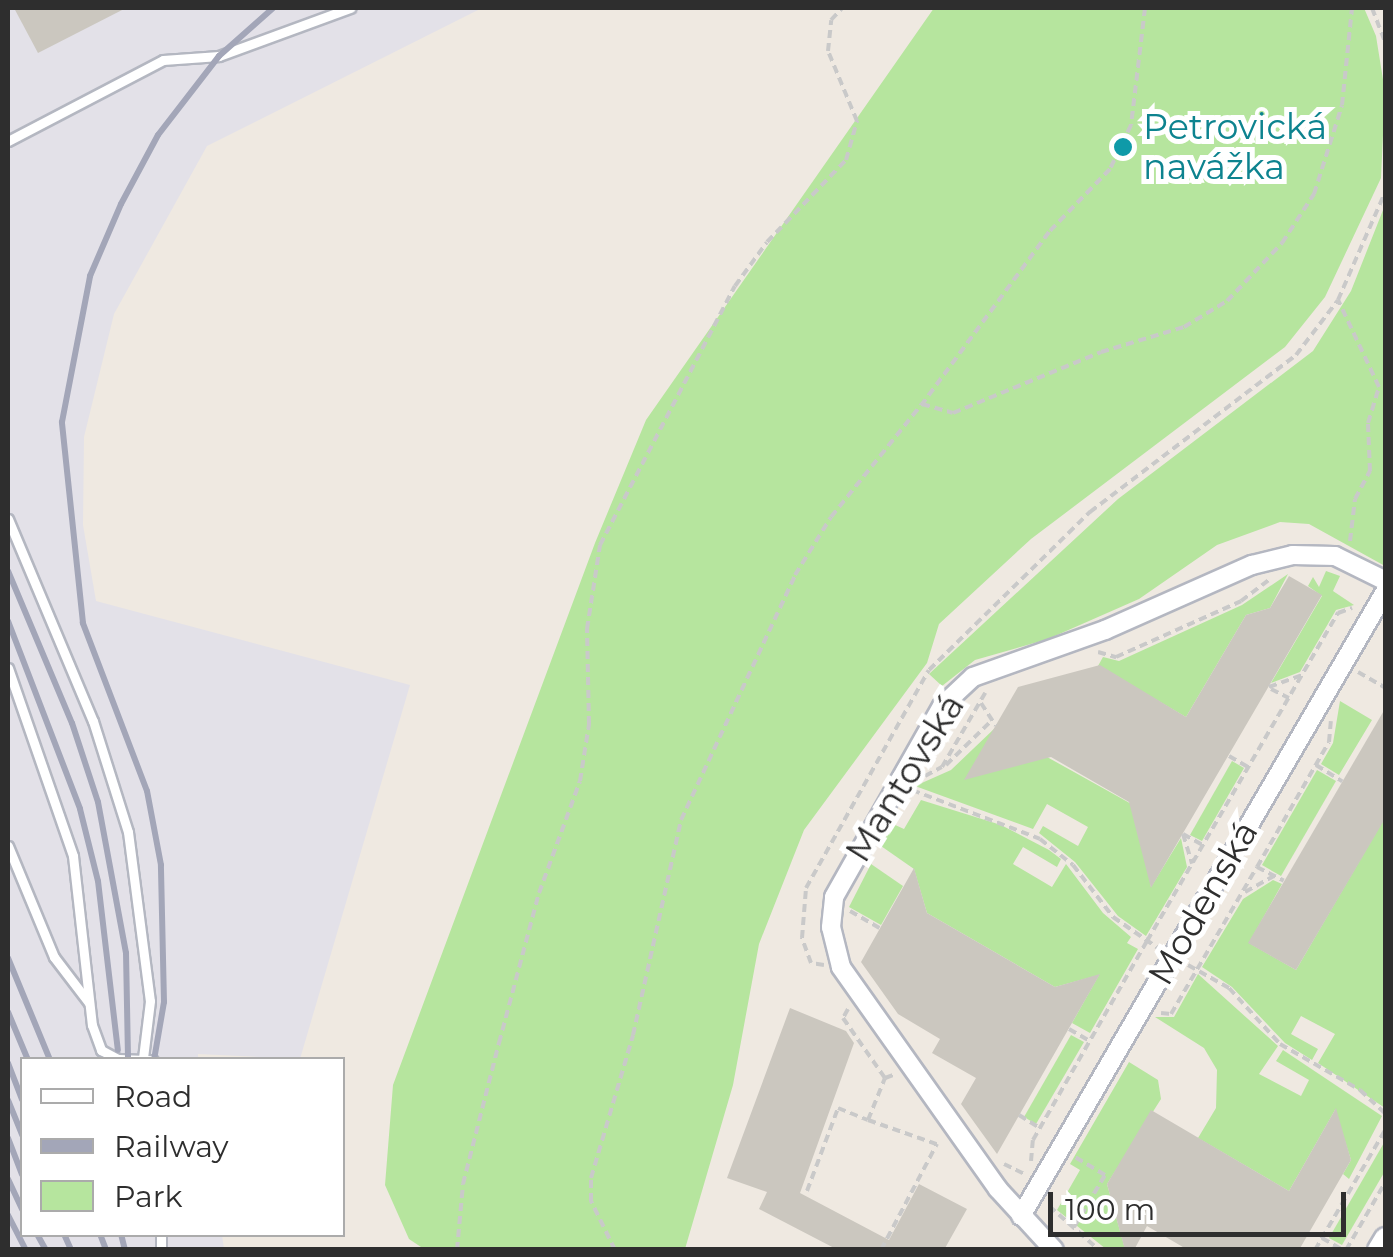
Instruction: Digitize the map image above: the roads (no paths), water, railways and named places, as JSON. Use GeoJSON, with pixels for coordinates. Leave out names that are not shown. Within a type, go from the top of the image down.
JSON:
{"type":"FeatureCollection","features":[{"type":"Feature","properties":{"kind":"street","name":"Mantovská"},"geometry":{"type":"LineString","coordinates":[[1054,1250],[1021,1216],[974,1154],[849,979],[832,941],[834,896],[904,784],[949,696],[988,670],[1105,630],[1252,565],[1314,552],[1350,561],[1386,581]]}},
{"type":"Feature","properties":{"kind":"street","name":"Modenská"},"geometry":{"type":"LineString","coordinates":[[1021,1216],[1033,1179],[1172,956],[1381,598]]}},
{"type":"Feature","properties":{"kind":"street"},"geometry":{"type":"LineString","coordinates":[[1380,1250],[1386,1240]]}},
{"type":"Feature","properties":{"kind":"lane"},"geometry":{"type":"LineString","coordinates":[[8,140],[163,60],[219,56],[350,8]]}},
{"type":"Feature","properties":{"kind":"lane"},"geometry":{"type":"LineString","coordinates":[[8,519],[93,720],[128,832],[150,1001],[148,1057]]}},
{"type":"Feature","properties":{"kind":"lane"},"geometry":{"type":"LineString","coordinates":[[8,668],[73,856],[90,1005],[101,1050],[114,1057]]}},
{"type":"Feature","properties":{"kind":"lane"},"geometry":{"type":"LineString","coordinates":[[8,846],[54,957],[90,1005]]}},
{"type":"Feature","properties":{"kind":"railway"},"geometry":{"type":"LineString","coordinates":[[155,1057],[164,1002],[161,865],[147,791],[83,623],[62,422],[90,276],[121,204],[158,135],[219,56],[273,8]]}},
{"type":"Feature","properties":{"kind":"railway"},"geometry":{"type":"LineString","coordinates":[[8,571],[72,723],[98,802],[126,953],[128,1057]]}},
{"type":"Feature","properties":{"kind":"railway"},"geometry":{"type":"LineString","coordinates":[[8,621],[80,809],[98,881],[118,1050]]}},
{"type":"Feature","properties":{"kind":"railway"},"geometry":{"type":"LineString","coordinates":[[8,958],[49,1057]]}},
{"type":"Feature","properties":{"kind":"railway"},"geometry":{"type":"LineString","coordinates":[[8,1012],[27,1057]]}},
{"type":"Feature","properties":{"kind":"railway"},"geometry":{"type":"LineString","coordinates":[[8,1063],[20,1094]]}},
{"type":"Feature","properties":{"kind":"railway"},"geometry":{"type":"LineString","coordinates":[[8,1100],[20,1130]]}},
{"type":"Feature","properties":{"kind":"railway"},"geometry":{"type":"LineString","coordinates":[[8,1138],[20,1169]]}},
{"type":"Feature","properties":{"kind":"railway"},"geometry":{"type":"LineString","coordinates":[[8,1179],[20,1205]]}},
{"type":"Feature","properties":{"kind":"railway"},"geometry":{"type":"LineString","coordinates":[[8,1215],[26,1250]]}},
{"type":"Feature","properties":{"kind":"railway"},"geometry":{"type":"LineString","coordinates":[[39,1237],[46,1250]]}},
{"type":"Feature","properties":{"kind":"railway"},"geometry":{"type":"LineString","coordinates":[[65,1237],[71,1250]]}},
{"type":"Feature","properties":{"kind":"railway"},"geometry":{"type":"LineString","coordinates":[[101,1237],[106,1250]]}},
{"type":"Feature","properties":{"kind":"railway"},"geometry":{"type":"LineString","coordinates":[[122,1237],[125,1250]]}},
{"type":"Feature","properties":{"kind":"place","name":"Petrovická navážka"},"geometry":{"type":"Point","coordinates":[1123,147]}}]}
